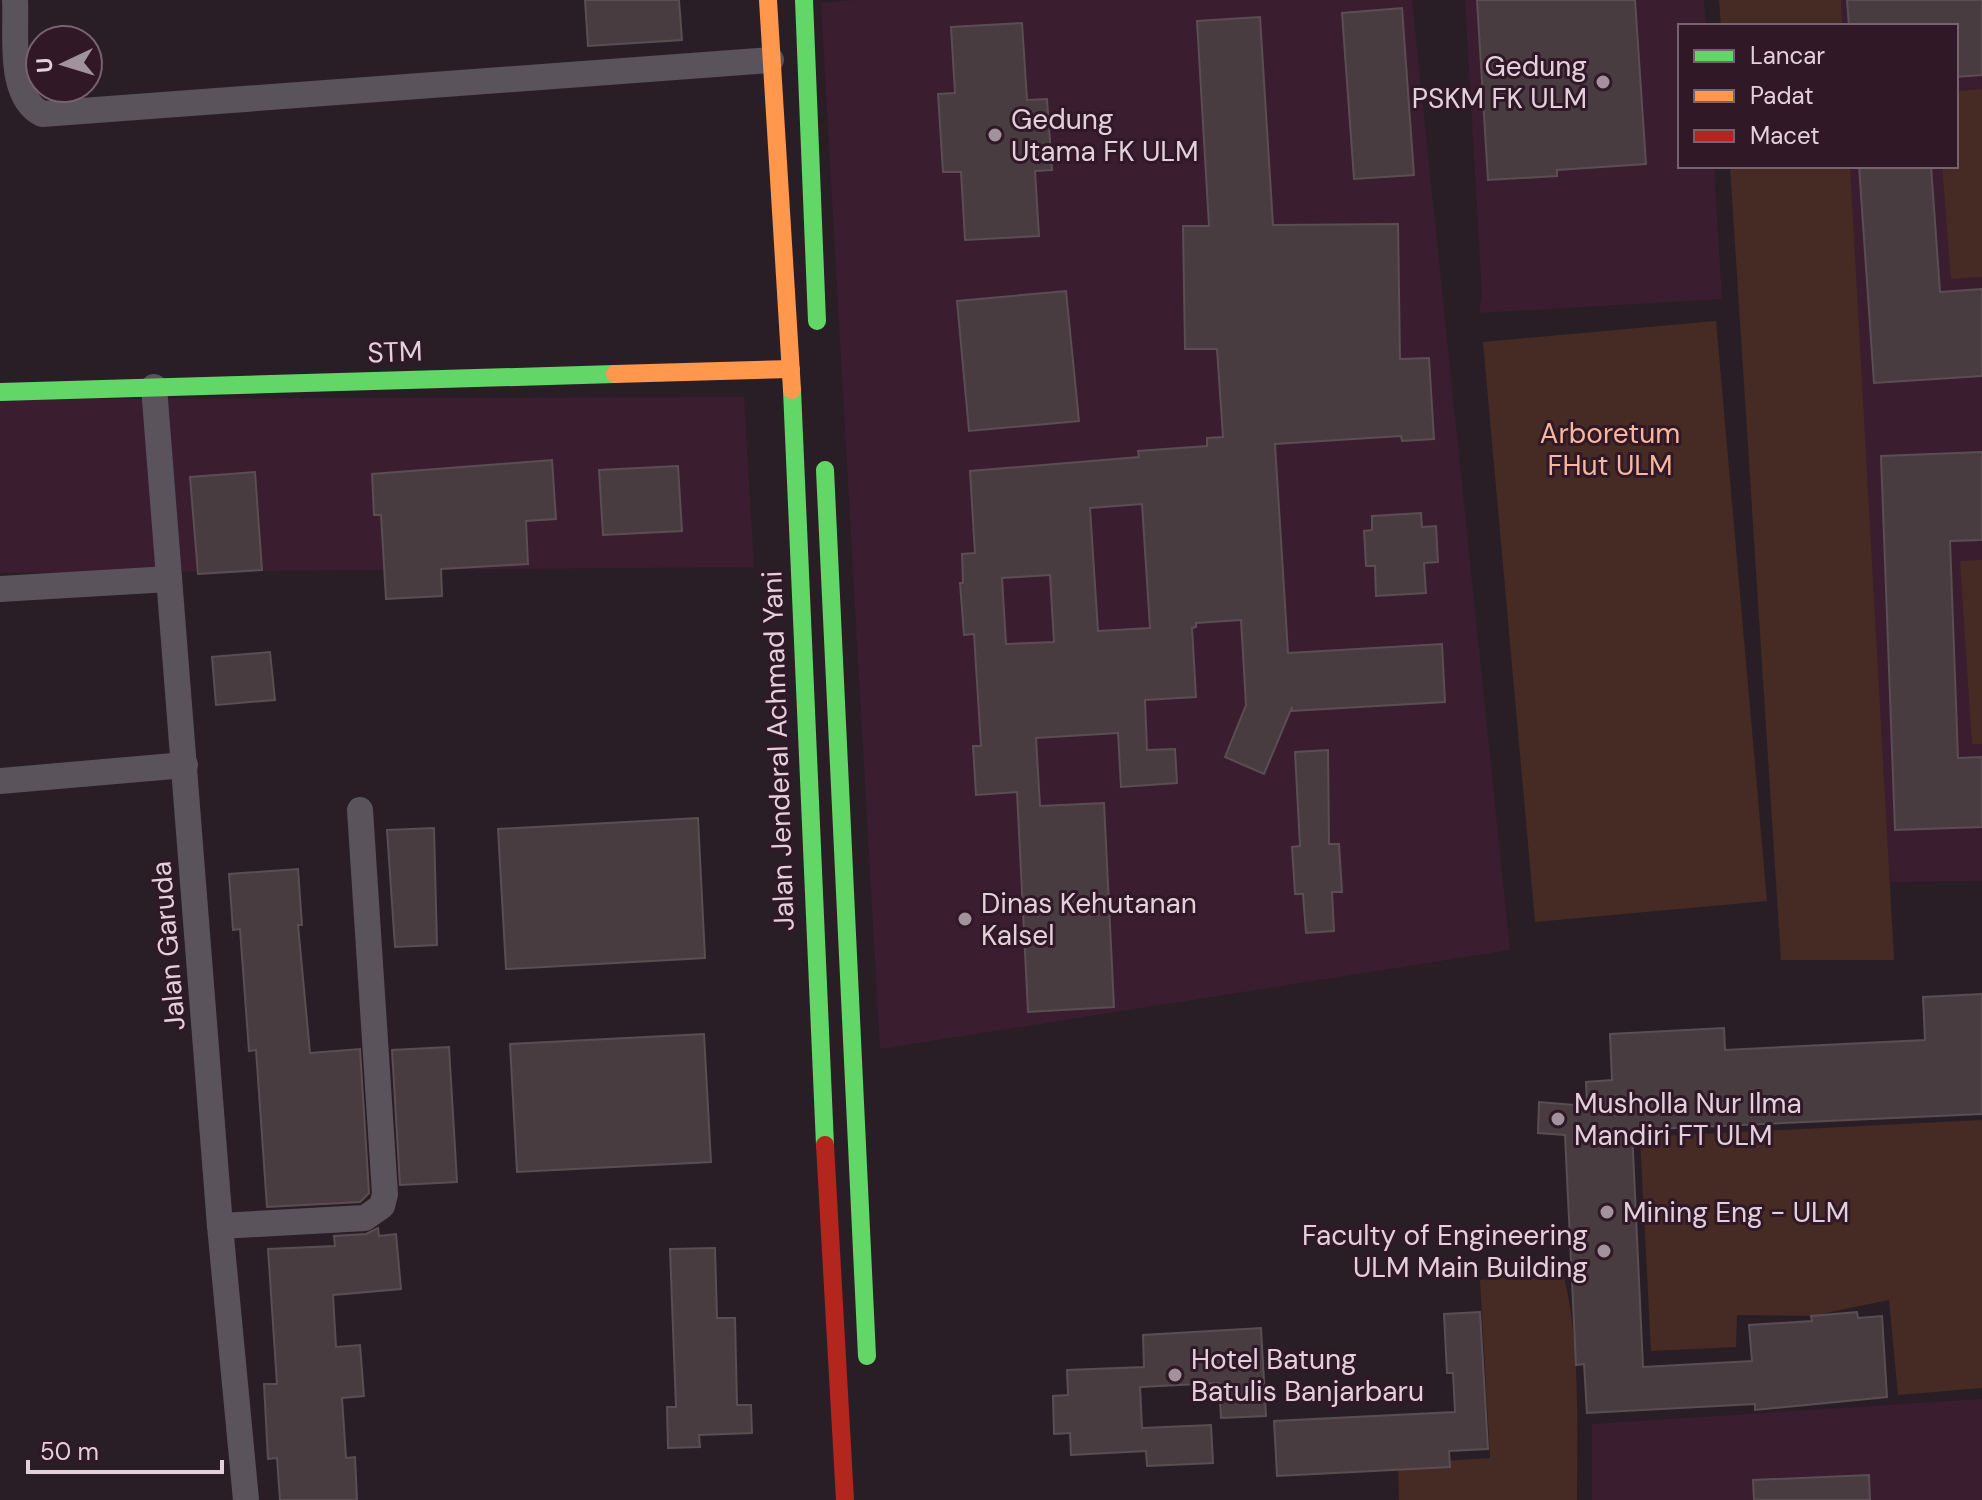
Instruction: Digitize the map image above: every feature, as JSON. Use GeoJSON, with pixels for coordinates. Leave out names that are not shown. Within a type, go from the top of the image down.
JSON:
{"type":"FeatureCollection","features":[{"type":"Feature","properties":{"kind":"main road","name":"Jalan Jenderal Achmad Yani"},"geometry":{"type":"LineString","coordinates":[[768,0],[791,369],[815,964],[845,1500]]}},
{"type":"Feature","properties":{"kind":"main road"},"geometry":{"type":"LineString","coordinates":[[804,0],[818,334]]}},
{"type":"Feature","properties":{"kind":"main road"},"geometry":{"type":"LineString","coordinates":[[772,96],[809,96]]}},
{"type":"Feature","properties":{"kind":"main road","name":"STM"},"geometry":{"type":"LineString","coordinates":[[0,392],[791,369]]}},
{"type":"Feature","properties":{"kind":"main road","name":"Jalan Jenderal Achmad Yani"},"geometry":{"type":"LineString","coordinates":[[824,458],[868,1370]]}},
{"type":"Feature","properties":{"kind":"street"},"geometry":{"type":"LineString","coordinates":[[15,0],[20,88],[32,109],[42,114],[771,60]]}},
{"type":"Feature","properties":{"kind":"street","name":"Jalan Garuda"},"geometry":{"type":"LineString","coordinates":[[154,387],[220,1226],[246,1500]]}},
{"type":"Feature","properties":{"kind":"street"},"geometry":{"type":"LineString","coordinates":[[0,589],[169,579]]}},
{"type":"Feature","properties":{"kind":"street"},"geometry":{"type":"LineString","coordinates":[[0,781],[185,765]]}},
{"type":"Feature","properties":{"kind":"street"},"geometry":{"type":"LineString","coordinates":[[220,1226],[365,1218],[382,1206],[385,1194],[360,810]]}},
{"type":"Feature","properties":{"kind":"shaded area"},"geometry":{"type":"Polygon","coordinates":[[[854,0],[1412,0],[1510,950],[880,1049],[821,3],[854,0]]]}},
{"type":"Feature","properties":{"kind":"shaded area"},"geometry":{"type":"Polygon","coordinates":[[[1465,0],[1704,0],[1706,24],[1678,24],[1678,168],[1714,168],[1722,299],[1479,313],[1482,294],[1465,0]]]}},
{"type":"Feature","properties":{"kind":"shaded area"},"geometry":{"type":"Polygon","coordinates":[[[1824,0],[1982,0],[1982,881],[1889,882],[1836,168],[1958,168],[1958,24],[1826,24],[1824,0]]]}},
{"type":"Feature","properties":{"kind":"shaded area"},"geometry":{"type":"Polygon","coordinates":[[[744,397],[754,567],[0,573],[0,399],[744,397]]]}},
{"type":"Feature","properties":{"kind":"shaded area"},"geometry":{"type":"Polygon","coordinates":[[[1982,1399],[1982,1500],[1592,1500],[1592,1424],[1982,1399]]]}},
{"type":"Feature","properties":{"kind":"green space"},"geometry":{"type":"Polygon","coordinates":[[[1719,0],[1841,0],[1842,24],[1721,24],[1719,0]]]}},
{"type":"Feature","properties":{"kind":"green space"},"geometry":{"type":"Polygon","coordinates":[[[1982,89],[1982,277],[1951,279],[1942,168],[1958,168],[1958,91],[1982,89]]]}},
{"type":"Feature","properties":{"kind":"green space"},"geometry":{"type":"Polygon","coordinates":[[[1730,168],[1850,168],[1894,960],[1781,960],[1730,168]]]}},
{"type":"Feature","properties":{"kind":"green space","name":"Arboretum FHut ULM"},"geometry":{"type":"Polygon","coordinates":[[[1716,321],[1767,901],[1535,922],[1483,342],[1716,321]]]}},
{"type":"Feature","properties":{"kind":"green space"},"geometry":{"type":"Polygon","coordinates":[[[1982,560],[1982,744],[1972,744],[1960,561],[1982,560]]]}},
{"type":"Feature","properties":{"kind":"green space"},"geometry":{"type":"Polygon","coordinates":[[[1982,1120],[1982,1388],[1898,1395],[1889,1300],[1811,1316],[1737,1315],[1736,1347],[1651,1351],[1640,1137],[1982,1120]]]}},
{"type":"Feature","properties":{"kind":"green space"},"geometry":{"type":"Polygon","coordinates":[[[1562,1270],[1575,1353],[1577,1500],[1399,1500],[1398,1464],[1490,1458],[1480,1280],[1562,1270]]]}},
{"type":"Feature","properties":{"kind":"building"},"geometry":{"type":"Polygon","coordinates":[[[585,0],[679,0],[682,40],[588,46],[585,0]]]}},
{"type":"Feature","properties":{"kind":"building"},"geometry":{"type":"Polygon","coordinates":[[[1477,0],[1635,0],[1646,164],[1557,170],[1557,176],[1488,180],[1477,0]]]}},
{"type":"Feature","properties":{"kind":"building"},"geometry":{"type":"Polygon","coordinates":[[[1847,0],[1982,0],[1982,75],[1958,77],[1958,24],[1849,24],[1847,0]]]}},
{"type":"Feature","properties":{"kind":"building"},"geometry":{"type":"Polygon","coordinates":[[[1402,8],[1414,175],[1354,179],[1342,13],[1402,8]]]}},
{"type":"Feature","properties":{"kind":"building"},"geometry":{"type":"Polygon","coordinates":[[[1260,17],[1273,225],[1398,224],[1400,359],[1429,358],[1434,439],[1402,441],[1401,436],[1275,444],[1288,653],[1442,644],[1445,702],[1292,711],[1292,707],[1264,774],[1225,757],[1246,705],[1241,620],[1196,623],[1196,627],[1192,628],[1196,697],[1145,700],[1147,750],[1175,749],[1177,783],[1121,787],[1118,733],[1036,738],[1040,806],[1104,803],[1114,1007],[1028,1012],[1017,792],[976,795],[973,746],[981,746],[974,634],[964,635],[960,583],[963,583],[962,554],[975,553],[970,471],[1139,457],[1138,451],[1207,446],[1207,438],[1223,437],[1217,349],[1185,349],[1183,226],[1209,226],[1197,21],[1260,17]],[[1142,504],[1090,508],[1098,631],[1150,628],[1142,504]],[[1050,575],[1002,578],[1006,644],[1054,642],[1050,575]]]}},
{"type":"Feature","properties":{"kind":"building","name":"Gedung Utama FK ULM"},"geometry":{"type":"Polygon","coordinates":[[[1022,23],[1027,100],[1047,99],[1052,170],[1035,171],[1039,236],[965,240],[961,172],[943,172],[938,94],[955,93],[951,27],[1022,23]]]}},
{"type":"Feature","properties":{"kind":"building"},"geometry":{"type":"Polygon","coordinates":[[[1859,168],[1931,168],[1940,292],[1982,289],[1982,376],[1874,383],[1859,168]]]}},
{"type":"Feature","properties":{"kind":"building"},"geometry":{"type":"Polygon","coordinates":[[[1066,291],[1079,421],[969,431],[957,301],[1066,291]]]}},
{"type":"Feature","properties":{"kind":"building"},"geometry":{"type":"Polygon","coordinates":[[[1982,452],[1982,540],[1950,541],[1958,758],[1982,757],[1982,827],[1895,830],[1881,456],[1982,452]]]}},
{"type":"Feature","properties":{"kind":"building"},"geometry":{"type":"Polygon","coordinates":[[[552,460],[556,519],[526,521],[528,564],[441,569],[442,596],[386,599],[381,515],[374,515],[372,474],[552,460]]]}},
{"type":"Feature","properties":{"kind":"building"},"geometry":{"type":"Polygon","coordinates":[[[678,466],[682,531],[603,535],[599,470],[678,466]]]}},
{"type":"Feature","properties":{"kind":"building"},"geometry":{"type":"Polygon","coordinates":[[[255,472],[262,570],[198,574],[190,477],[255,472]]]}},
{"type":"Feature","properties":{"kind":"building"},"geometry":{"type":"Polygon","coordinates":[[[1421,513],[1422,527],[1436,526],[1438,562],[1424,563],[1426,593],[1376,596],[1375,566],[1366,566],[1364,531],[1372,530],[1372,516],[1421,513]]]}},
{"type":"Feature","properties":{"kind":"building"},"geometry":{"type":"Polygon","coordinates":[[[270,652],[275,700],[216,705],[212,657],[270,652]]]}},
{"type":"Feature","properties":{"kind":"building"},"geometry":{"type":"Polygon","coordinates":[[[1328,750],[1329,844],[1339,844],[1342,892],[1332,892],[1334,931],[1306,933],[1303,894],[1295,894],[1292,847],[1300,846],[1295,752],[1328,750]]]}},
{"type":"Feature","properties":{"kind":"building"},"geometry":{"type":"Polygon","coordinates":[[[698,818],[705,958],[506,969],[498,829],[698,818]]]}},
{"type":"Feature","properties":{"kind":"building"},"geometry":{"type":"Polygon","coordinates":[[[434,828],[437,945],[395,947],[387,830],[434,828]]]}},
{"type":"Feature","properties":{"kind":"building"},"geometry":{"type":"Polygon","coordinates":[[[298,869],[302,925],[298,925],[310,1053],[360,1049],[369,1193],[360,1202],[267,1207],[256,1050],[249,1051],[240,929],[233,930],[229,874],[298,869]]]}},
{"type":"Feature","properties":{"kind":"building","name":"Faculty of Engineering ULM Main Building"},"geometry":{"type":"Polygon","coordinates":[[[1982,994],[1982,1114],[1632,1130],[1643,1367],[1752,1361],[1749,1325],[1812,1321],[1811,1316],[1857,1312],[1858,1318],[1882,1316],[1887,1397],[1755,1410],[1755,1404],[1587,1413],[1584,1364],[1576,1365],[1565,1135],[1538,1133],[1539,1102],[1587,1106],[1586,1082],[1612,1080],[1610,1034],[1724,1028],[1725,1050],[1925,1040],[1923,997],[1982,994]]]}},
{"type":"Feature","properties":{"kind":"building"},"geometry":{"type":"Polygon","coordinates":[[[704,1034],[711,1162],[517,1172],[510,1044],[704,1034]]]}},
{"type":"Feature","properties":{"kind":"building"},"geometry":{"type":"Polygon","coordinates":[[[449,1047],[457,1182],[400,1185],[392,1050],[449,1047]]]}},
{"type":"Feature","properties":{"kind":"building"},"geometry":{"type":"Polygon","coordinates":[[[378,1228],[379,1236],[396,1234],[401,1289],[333,1295],[336,1347],[360,1345],[364,1396],[342,1398],[346,1458],[355,1457],[357,1500],[280,1500],[277,1458],[268,1459],[264,1384],[277,1384],[268,1249],[335,1246],[334,1236],[366,1234],[378,1228]]]}},
{"type":"Feature","properties":{"kind":"building"},"geometry":{"type":"Polygon","coordinates":[[[715,1248],[717,1318],[735,1318],[737,1405],[751,1405],[752,1433],[699,1435],[700,1447],[668,1448],[667,1407],[676,1407],[670,1249],[715,1248]]]}},
{"type":"Feature","properties":{"kind":"building"},"geometry":{"type":"Polygon","coordinates":[[[1480,1312],[1488,1449],[1449,1451],[1450,1467],[1277,1476],[1274,1421],[1455,1412],[1453,1373],[1447,1373],[1444,1314],[1480,1312]]]}},
{"type":"Feature","properties":{"kind":"building"},"geometry":{"type":"Polygon","coordinates":[[[1261,1328],[1266,1416],[1221,1418],[1219,1383],[1140,1387],[1142,1428],[1211,1425],[1213,1463],[1147,1466],[1146,1451],[1071,1455],[1070,1433],[1054,1434],[1053,1396],[1068,1395],[1067,1370],[1144,1367],[1143,1335],[1261,1328]]]}},
{"type":"Feature","properties":{"kind":"building"},"geometry":{"type":"Polygon","coordinates":[[[1869,1475],[1870,1500],[1754,1500],[1753,1480],[1869,1475]]]}},
{"type":"Feature","properties":{"kind":"traffic: fast"},"geometry":{"type":"LineString","coordinates":[[804,0],[817,321]]}},
{"type":"Feature","properties":{"kind":"traffic: fast"},"geometry":{"type":"LineString","coordinates":[[0,392],[615,374]]}},
{"type":"Feature","properties":{"kind":"traffic: fast"},"geometry":{"type":"LineString","coordinates":[[792,390],[825,1145]]}},
{"type":"Feature","properties":{"kind":"traffic: fast"},"geometry":{"type":"LineString","coordinates":[[825,470],[867,1356]]}},
{"type":"Feature","properties":{"kind":"traffic: slow"},"geometry":{"type":"LineString","coordinates":[[768,0],[792,390]]}},
{"type":"Feature","properties":{"kind":"traffic: slow"},"geometry":{"type":"LineString","coordinates":[[615,374],[791,369]]}},
{"type":"Feature","properties":{"kind":"traffic: jam"},"geometry":{"type":"LineString","coordinates":[[825,1145],[845,1500]]}},
{"type":"Feature","properties":{"kind":"place","name":"Gedung PSKM FK ULM"},"geometry":{"type":"Point","coordinates":[1603,82]}},
{"type":"Feature","properties":{"kind":"place","name":"Gedung Utama FK ULM"},"geometry":{"type":"Point","coordinates":[995,135]}},
{"type":"Feature","properties":{"kind":"place","name":"Dinas Kehutanan Kalsel"},"geometry":{"type":"Point","coordinates":[965,919]}},
{"type":"Feature","properties":{"kind":"place","name":"Musholla Nur Ilma Mandiri FT ULM"},"geometry":{"type":"Point","coordinates":[1558,1119]}},
{"type":"Feature","properties":{"kind":"place","name":"Mining Eng - ULM"},"geometry":{"type":"Point","coordinates":[1607,1212]}},
{"type":"Feature","properties":{"kind":"place","name":"Faculty of Engineering ULM Main Building"},"geometry":{"type":"Point","coordinates":[1604,1251]}},
{"type":"Feature","properties":{"kind":"place","name":"Hotel Batung Batulis Banjarbaru"},"geometry":{"type":"Point","coordinates":[1175,1375]}}]}
